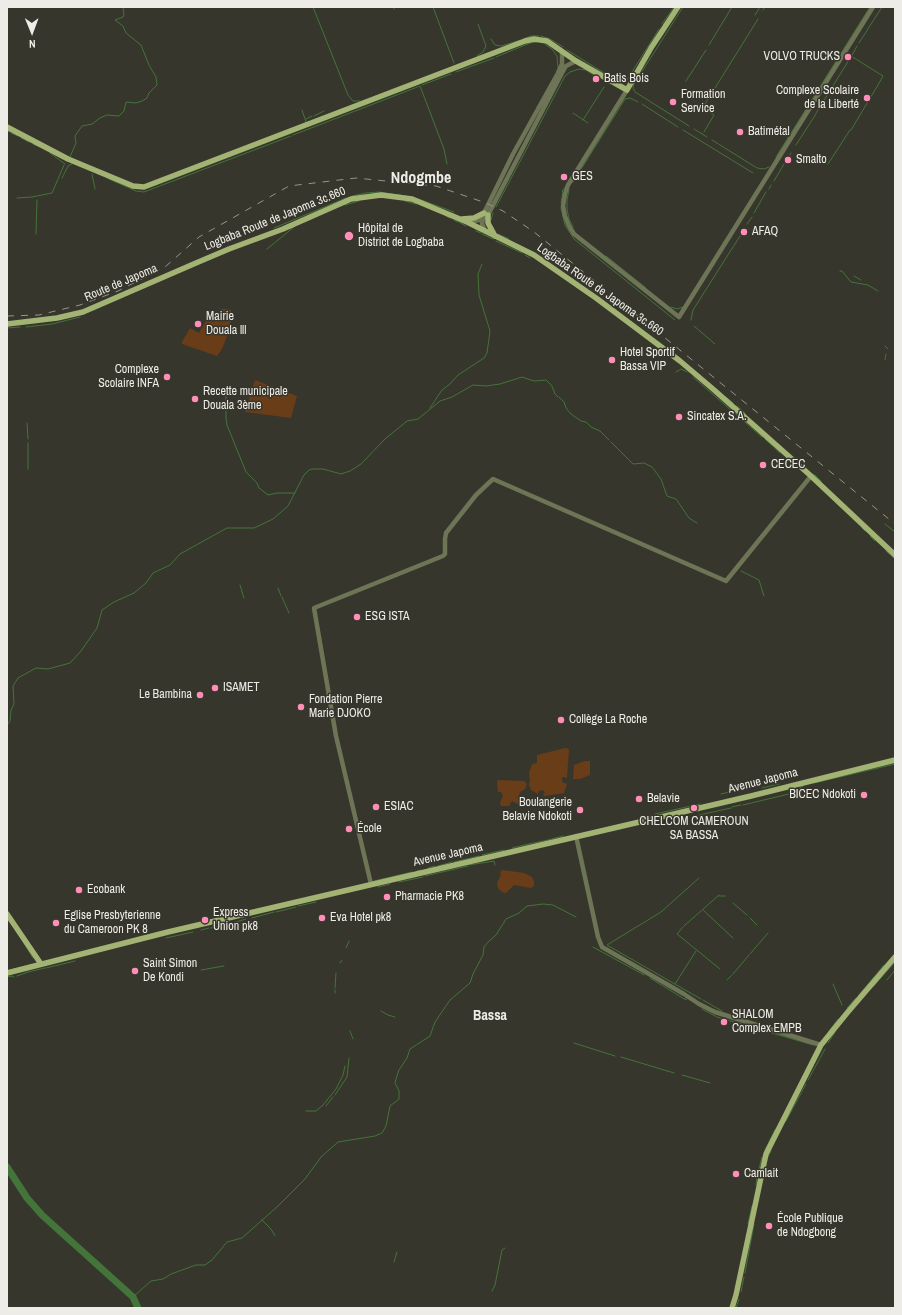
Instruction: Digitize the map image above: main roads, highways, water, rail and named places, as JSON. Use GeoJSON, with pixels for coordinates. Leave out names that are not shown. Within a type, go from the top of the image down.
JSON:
{"type":"FeatureCollection","features":[{"type":"Feature","properties":{"kind":"main road"},"geometry":{"type":"LineString","coordinates":[[7,127],[68,159],[133,186],[140,187],[534,38],[540,39],[627,90],[678,7]]}},
{"type":"Feature","properties":{"kind":"main road","name":"Logbaba Route de Japoma 3c.660"},"geometry":{"type":"LineString","coordinates":[[169,275],[229,249],[283,229],[351,199],[380,195],[412,199],[467,222],[534,255],[553,267],[680,361],[755,425],[895,554]]}},
{"type":"Feature","properties":{"kind":"main road"},"geometry":{"type":"LineString","coordinates":[[458,218],[485,216],[496,236]]}},
{"type":"Feature","properties":{"kind":"main road","name":"Route de Japoma"},"geometry":{"type":"LineString","coordinates":[[7,324],[57,318],[83,312],[169,275]]}},
{"type":"Feature","properties":{"kind":"main road","name":"Avenue Japoma"},"geometry":{"type":"LineString","coordinates":[[7,973],[168,932],[751,796],[895,760]]}},
{"type":"Feature","properties":{"kind":"main road"},"geometry":{"type":"LineString","coordinates":[[7,914],[40,964]]}},
{"type":"Feature","properties":{"kind":"main road"},"geometry":{"type":"LineString","coordinates":[[732,1308],[764,1158],[821,1045],[895,957]]}},
{"type":"Feature","properties":{"kind":"waterway"},"geometry":{"type":"LineString","coordinates":[[70,157],[76,143],[75,136],[82,126],[92,124],[107,115],[119,116],[124,111],[126,102],[136,103],[142,101],[147,98],[149,93],[157,85],[156,77],[149,65],[141,45],[126,33],[123,26],[115,20],[123,17],[123,7]]}},
{"type":"Feature","properties":{"kind":"waterway"},"geometry":{"type":"LineString","coordinates":[[313,7],[348,95],[353,101],[360,101]]}},
{"type":"Feature","properties":{"kind":"waterway"},"geometry":{"type":"LineString","coordinates":[[433,7],[454,63]]}},
{"type":"Feature","properties":{"kind":"waterway"},"geometry":{"type":"LineString","coordinates":[[662,24],[674,7]]}},
{"type":"Feature","properties":{"kind":"waterway"},"geometry":{"type":"LineString","coordinates":[[683,7],[634,84],[633,88],[635,92],[689,126]]}},
{"type":"Feature","properties":{"kind":"waterway"},"geometry":{"type":"LineString","coordinates":[[709,45],[732,7]]}},
{"type":"Feature","properties":{"kind":"waterway"},"geometry":{"type":"LineString","coordinates":[[755,15],[760,7]]}},
{"type":"Feature","properties":{"kind":"waterway"},"geometry":{"type":"LineString","coordinates":[[776,157],[870,7]]}},
{"type":"Feature","properties":{"kind":"waterway"},"geometry":{"type":"LineString","coordinates":[[859,43],[882,7]]}},
{"type":"Feature","properties":{"kind":"waterway"},"geometry":{"type":"LineString","coordinates":[[704,132],[714,115],[705,109],[705,104],[758,19]]}},
{"type":"Feature","properties":{"kind":"waterway"},"geometry":{"type":"LineString","coordinates":[[477,56],[483,52],[486,46],[478,24]]}},
{"type":"Feature","properties":{"kind":"waterway"},"geometry":{"type":"LineString","coordinates":[[567,50],[619,82],[624,82],[627,80],[659,29]]}},
{"type":"Feature","properties":{"kind":"waterway"},"geometry":{"type":"LineString","coordinates":[[523,39],[531,36],[539,36]]}},
{"type":"Feature","properties":{"kind":"waterway"},"geometry":{"type":"LineString","coordinates":[[541,36],[550,39],[563,47]]}},
{"type":"Feature","properties":{"kind":"waterway"},"geometry":{"type":"LineString","coordinates":[[491,39],[495,45],[501,46],[521,40]]}},
{"type":"Feature","properties":{"kind":"waterway"},"geometry":{"type":"LineString","coordinates":[[496,57],[530,43],[537,42]]}},
{"type":"Feature","properties":{"kind":"waterway"},"geometry":{"type":"LineString","coordinates":[[545,44],[552,49],[557,56],[558,68]]}},
{"type":"Feature","properties":{"kind":"waterway"},"geometry":{"type":"LineString","coordinates":[[850,59],[857,46]]}},
{"type":"Feature","properties":{"kind":"waterway"},"geometry":{"type":"LineString","coordinates":[[686,81],[706,50]]}},
{"type":"Feature","properties":{"kind":"waterway"},"geometry":{"type":"LineString","coordinates":[[851,56],[883,76],[878,85]]}},
{"type":"Feature","properties":{"kind":"waterway"},"geometry":{"type":"LineString","coordinates":[[456,72],[494,58]]}},
{"type":"Feature","properties":{"kind":"waterway"},"geometry":{"type":"LineString","coordinates":[[816,113],[849,60]]}},
{"type":"Feature","properties":{"kind":"waterway"},"geometry":{"type":"LineString","coordinates":[[496,207],[565,76],[570,72],[579,69],[586,70],[597,77]]}},
{"type":"Feature","properties":{"kind":"waterway"},"geometry":{"type":"LineString","coordinates":[[422,85],[451,74]]}},
{"type":"Feature","properties":{"kind":"waterway"},"geometry":{"type":"LineString","coordinates":[[851,130],[878,85]]}},
{"type":"Feature","properties":{"kind":"waterway"},"geometry":{"type":"LineString","coordinates":[[293,135],[420,86],[444,149],[447,164]]}},
{"type":"Feature","properties":{"kind":"waterway"},"geometry":{"type":"LineString","coordinates":[[583,120],[604,87]]}},
{"type":"Feature","properties":{"kind":"waterway"},"geometry":{"type":"LineString","coordinates":[[573,182],[625,99],[630,98],[638,102]]}},
{"type":"Feature","properties":{"kind":"waterway"},"geometry":{"type":"LineString","coordinates":[[642,104],[678,127]]}},
{"type":"Feature","properties":{"kind":"waterway"},"geometry":{"type":"LineString","coordinates":[[302,110],[306,122]]}},
{"type":"Feature","properties":{"kind":"waterway"},"geometry":{"type":"LineString","coordinates":[[314,116],[324,111]]}},
{"type":"Feature","properties":{"kind":"waterway"},"geometry":{"type":"LineString","coordinates":[[573,113],[588,123]]}},
{"type":"Feature","properties":{"kind":"waterway"},"geometry":{"type":"LineString","coordinates":[[796,145],[816,114]]}},
{"type":"Feature","properties":{"kind":"waterway"},"geometry":{"type":"LineString","coordinates":[[306,119],[312,116]]}},
{"type":"Feature","properties":{"kind":"waterway"},"geometry":{"type":"LineString","coordinates":[[694,129],[707,137]]}},
{"type":"Feature","properties":{"kind":"waterway"},"geometry":{"type":"LineString","coordinates":[[683,130],[753,173]]}},
{"type":"Feature","properties":{"kind":"waterway"},"geometry":{"type":"LineString","coordinates":[[828,164],[850,130]]}},
{"type":"Feature","properties":{"kind":"waterway"},"geometry":{"type":"LineString","coordinates":[[11,133],[18,136]]}},
{"type":"Feature","properties":{"kind":"waterway"},"geometry":{"type":"LineString","coordinates":[[109,179],[136,191],[144,192],[291,136]]}},
{"type":"Feature","properties":{"kind":"waterway"},"geometry":{"type":"LineString","coordinates":[[21,138],[29,142]]}},
{"type":"Feature","properties":{"kind":"waterway"},"geometry":{"type":"LineString","coordinates":[[712,140],[757,168],[764,169],[769,167]]}},
{"type":"Feature","properties":{"kind":"waterway"},"geometry":{"type":"LineString","coordinates":[[33,144],[40,147]]}},
{"type":"Feature","properties":{"kind":"waterway"},"geometry":{"type":"LineString","coordinates":[[50,153],[65,164]]}},
{"type":"Feature","properties":{"kind":"waterway"},"geometry":{"type":"LineString","coordinates":[[787,159],[791,153]]}},
{"type":"Feature","properties":{"kind":"waterway"},"geometry":{"type":"LineString","coordinates":[[62,178],[68,166],[72,164]]}},
{"type":"Feature","properties":{"kind":"waterway"},"geometry":{"type":"LineString","coordinates":[[774,181],[784,164]]}},
{"type":"Feature","properties":{"kind":"waterway"},"geometry":{"type":"LineString","coordinates":[[17,198],[52,193],[64,165]]}},
{"type":"Feature","properties":{"kind":"waterway"},"geometry":{"type":"LineString","coordinates":[[92,174],[95,189]]}},
{"type":"Feature","properties":{"kind":"waterway"},"geometry":{"type":"LineString","coordinates":[[769,189],[771,185]]}},
{"type":"Feature","properties":{"kind":"waterway"},"geometry":{"type":"LineString","coordinates":[[561,203],[562,191],[566,186]]}},
{"type":"Feature","properties":{"kind":"waterway"},"geometry":{"type":"LineString","coordinates":[[569,190],[567,209],[569,219],[573,227]]}},
{"type":"Feature","properties":{"kind":"waterway"},"geometry":{"type":"LineString","coordinates":[[352,196],[379,192],[406,196]]}},
{"type":"Feature","properties":{"kind":"waterway"},"geometry":{"type":"LineString","coordinates":[[754,213],[766,192]]}},
{"type":"Feature","properties":{"kind":"waterway"},"geometry":{"type":"LineString","coordinates":[[413,197],[454,212]]}},
{"type":"Feature","properties":{"kind":"waterway"},"geometry":{"type":"LineString","coordinates":[[274,228],[346,198]]}},
{"type":"Feature","properties":{"kind":"waterway"},"geometry":{"type":"LineString","coordinates":[[36,234],[37,200]]}},
{"type":"Feature","properties":{"kind":"waterway"},"geometry":{"type":"LineString","coordinates":[[345,205],[359,201]]}},
{"type":"Feature","properties":{"kind":"waterway"},"geometry":{"type":"LineString","coordinates":[[405,201],[416,204]]}},
{"type":"Feature","properties":{"kind":"waterway"},"geometry":{"type":"LineString","coordinates":[[561,208],[565,225],[574,239],[675,320]]}},
{"type":"Feature","properties":{"kind":"waterway"},"geometry":{"type":"LineString","coordinates":[[491,220],[493,213]]}},
{"type":"Feature","properties":{"kind":"waterway"},"geometry":{"type":"LineString","coordinates":[[446,216],[450,218]]}},
{"type":"Feature","properties":{"kind":"waterway"},"geometry":{"type":"LineString","coordinates":[[747,224],[752,217]]}},
{"type":"Feature","properties":{"kind":"waterway"},"geometry":{"type":"LineString","coordinates":[[454,220],[458,222]]}},
{"type":"Feature","properties":{"kind":"waterway"},"geometry":{"type":"LineString","coordinates":[[459,222],[466,226]]}},
{"type":"Feature","properties":{"kind":"waterway"},"geometry":{"type":"LineString","coordinates":[[267,249],[294,227]]}},
{"type":"Feature","properties":{"kind":"waterway"},"geometry":{"type":"LineString","coordinates":[[476,231],[481,233]]}},
{"type":"Feature","properties":{"kind":"waterway"},"geometry":{"type":"LineString","coordinates":[[482,234],[493,239]]}},
{"type":"Feature","properties":{"kind":"waterway"},"geometry":{"type":"LineString","coordinates":[[498,234],[509,239]]}},
{"type":"Feature","properties":{"kind":"waterway"},"geometry":{"type":"LineString","coordinates":[[691,320],[693,310],[740,236]]}},
{"type":"Feature","properties":{"kind":"waterway"},"geometry":{"type":"LineString","coordinates":[[496,241],[522,253]]}},
{"type":"Feature","properties":{"kind":"waterway"},"geometry":{"type":"LineString","coordinates":[[525,255],[530,258]]}},
{"type":"Feature","properties":{"kind":"waterway"},"geometry":{"type":"LineString","coordinates":[[606,256],[646,288]]}},
{"type":"Feature","properties":{"kind":"waterway"},"geometry":{"type":"LineString","coordinates":[[430,408],[442,390],[458,375],[484,358],[487,353],[490,331],[479,295],[478,274],[482,264]]}},
{"type":"Feature","properties":{"kind":"waterway"},"geometry":{"type":"LineString","coordinates":[[840,271],[842,271],[851,282],[868,285],[878,291]]}},
{"type":"Feature","properties":{"kind":"waterway"},"geometry":{"type":"LineString","coordinates":[[854,276],[861,280]]}},
{"type":"Feature","properties":{"kind":"waterway"},"geometry":{"type":"LineString","coordinates":[[671,307],[677,309],[683,307]]}},
{"type":"Feature","properties":{"kind":"waterway"},"geometry":{"type":"LineString","coordinates":[[26,327],[52,324],[80,317]]}},
{"type":"Feature","properties":{"kind":"waterway"},"geometry":{"type":"LineString","coordinates":[[694,326],[715,344]]}},
{"type":"Feature","properties":{"kind":"waterway"},"geometry":{"type":"LineString","coordinates":[[7,328],[20,327]]}},
{"type":"Feature","properties":{"kind":"waterway"},"geometry":{"type":"LineString","coordinates":[[885,346],[888,349]]}},
{"type":"Feature","properties":{"kind":"waterway"},"geometry":{"type":"LineString","coordinates":[[885,360],[886,354]]}},
{"type":"Feature","properties":{"kind":"waterway"},"geometry":{"type":"LineString","coordinates":[[676,372],[681,369],[687,372]]}},
{"type":"Feature","properties":{"kind":"waterway"},"geometry":{"type":"LineString","coordinates":[[7,725],[10,721],[11,710],[14,704],[13,686],[18,678],[36,668],[48,669],[70,663],[81,651],[97,628],[102,610],[114,602],[134,593],[146,583],[153,573],[170,565],[180,554],[227,528],[254,528],[273,519],[288,506],[304,475],[309,470],[323,469],[341,474],[350,471],[361,464],[385,439],[407,421],[418,419],[440,401],[452,397],[473,385],[486,386],[500,384],[522,377],[534,381],[546,380],[552,386],[558,397]]}},
{"type":"Feature","properties":{"kind":"waterway"},"geometry":{"type":"LineString","coordinates":[[693,377],[762,437]]}},
{"type":"Feature","properties":{"kind":"waterway"},"geometry":{"type":"LineString","coordinates":[[226,388],[227,425],[246,472],[257,483],[259,488],[268,495],[277,493],[295,493]]}},
{"type":"Feature","properties":{"kind":"waterway"},"geometry":{"type":"LineString","coordinates":[[559,397],[564,402],[566,408],[571,414],[600,431],[609,440]]}},
{"type":"Feature","properties":{"kind":"waterway"},"geometry":{"type":"LineString","coordinates":[[726,397],[733,403]]}},
{"type":"Feature","properties":{"kind":"waterway"},"geometry":{"type":"LineString","coordinates":[[737,406],[745,413]]}},
{"type":"Feature","properties":{"kind":"waterway"},"geometry":{"type":"LineString","coordinates":[[27,423],[28,439]]}},
{"type":"Feature","properties":{"kind":"waterway"},"geometry":{"type":"LineString","coordinates":[[765,439],[780,453]]}},
{"type":"Feature","properties":{"kind":"waterway"},"geometry":{"type":"LineString","coordinates":[[611,442],[633,464],[644,463],[652,467],[661,479],[667,496],[676,499],[689,518],[697,523]]}},
{"type":"Feature","properties":{"kind":"waterway"},"geometry":{"type":"LineString","coordinates":[[28,443],[28,469]]}},
{"type":"Feature","properties":{"kind":"waterway"},"geometry":{"type":"LineString","coordinates":[[813,475],[821,481]]}},
{"type":"Feature","properties":{"kind":"waterway"},"geometry":{"type":"LineString","coordinates":[[885,524],[895,532]]}},
{"type":"Feature","properties":{"kind":"waterway"},"geometry":{"type":"LineString","coordinates":[[862,528],[865,531]]}},
{"type":"Feature","properties":{"kind":"waterway"},"geometry":{"type":"LineString","coordinates":[[870,536],[875,541]]}},
{"type":"Feature","properties":{"kind":"waterway"},"geometry":{"type":"LineString","coordinates":[[886,551],[895,559]]}},
{"type":"Feature","properties":{"kind":"waterway"},"geometry":{"type":"LineString","coordinates":[[741,571],[759,580],[764,596]]}},
{"type":"Feature","properties":{"kind":"waterway"},"geometry":{"type":"LineString","coordinates":[[240,585],[244,598]]}},
{"type":"Feature","properties":{"kind":"waterway"},"geometry":{"type":"LineString","coordinates":[[278,588],[281,596]]}},
{"type":"Feature","properties":{"kind":"waterway"},"geometry":{"type":"LineString","coordinates":[[282,597],[289,613]]}},
{"type":"Feature","properties":{"kind":"waterway"},"geometry":{"type":"LineString","coordinates":[[814,783],[895,764]]}},
{"type":"Feature","properties":{"kind":"waterway"},"geometry":{"type":"LineString","coordinates":[[762,788],[779,784]]}},
{"type":"Feature","properties":{"kind":"waterway"},"geometry":{"type":"LineString","coordinates":[[799,789],[803,786]]}},
{"type":"Feature","properties":{"kind":"waterway"},"geometry":{"type":"LineString","coordinates":[[721,794],[743,789]]}},
{"type":"Feature","properties":{"kind":"waterway"},"geometry":{"type":"LineString","coordinates":[[743,805],[789,794]]}},
{"type":"Feature","properties":{"kind":"waterway"},"geometry":{"type":"LineString","coordinates":[[655,814],[700,804]]}},
{"type":"Feature","properties":{"kind":"waterway"},"geometry":{"type":"LineString","coordinates":[[732,807],[741,805]]}},
{"type":"Feature","properties":{"kind":"waterway"},"geometry":{"type":"LineString","coordinates":[[699,815],[731,808]]}},
{"type":"Feature","properties":{"kind":"waterway"},"geometry":{"type":"LineString","coordinates":[[544,841],[563,836]]}},
{"type":"Feature","properties":{"kind":"waterway"},"geometry":{"type":"LineString","coordinates":[[534,843],[543,841]]}},
{"type":"Feature","properties":{"kind":"waterway"},"geometry":{"type":"LineString","coordinates":[[512,848],[533,843]]}},
{"type":"Feature","properties":{"kind":"waterway"},"geometry":{"type":"LineString","coordinates":[[482,855],[504,850]]}},
{"type":"Feature","properties":{"kind":"waterway"},"geometry":{"type":"LineString","coordinates":[[454,862],[479,856]]}},
{"type":"Feature","properties":{"kind":"waterway"},"geometry":{"type":"LineString","coordinates":[[469,865],[494,861],[495,865]]}},
{"type":"Feature","properties":{"kind":"waterway"},"geometry":{"type":"LineString","coordinates":[[438,866],[452,862]]}},
{"type":"Feature","properties":{"kind":"waterway"},"geometry":{"type":"LineString","coordinates":[[428,868],[435,866]]}},
{"type":"Feature","properties":{"kind":"waterway"},"geometry":{"type":"LineString","coordinates":[[425,876],[468,866]]}},
{"type":"Feature","properties":{"kind":"waterway"},"geometry":{"type":"LineString","coordinates":[[417,871],[421,870]]}},
{"type":"Feature","properties":{"kind":"waterway"},"geometry":{"type":"LineString","coordinates":[[374,881],[412,872]]}},
{"type":"Feature","properties":{"kind":"waterway"},"geometry":{"type":"LineString","coordinates":[[399,882],[423,877]]}},
{"type":"Feature","properties":{"kind":"waterway"},"geometry":{"type":"LineString","coordinates":[[699,878],[661,912],[607,945],[701,999]]}},
{"type":"Feature","properties":{"kind":"waterway"},"geometry":{"type":"LineString","coordinates":[[378,887],[386,885]]}},
{"type":"Feature","properties":{"kind":"waterway"},"geometry":{"type":"LineString","coordinates":[[684,926],[719,895]]}},
{"type":"Feature","properties":{"kind":"waterway"},"geometry":{"type":"LineString","coordinates":[[719,896],[725,896]]}},
{"type":"Feature","properties":{"kind":"waterway"},"geometry":{"type":"LineString","coordinates":[[298,906],[316,902]]}},
{"type":"Feature","properties":{"kind":"waterway"},"geometry":{"type":"LineString","coordinates":[[733,903],[747,915]]}},
{"type":"Feature","properties":{"kind":"waterway"},"geometry":{"type":"LineString","coordinates":[[133,1297],[151,1281],[163,1279],[171,1274],[196,1265],[205,1265],[212,1260],[227,1242],[242,1238],[278,1206],[305,1179],[321,1157],[338,1142],[375,1136],[382,1133],[386,1126],[390,1106],[399,1099],[399,1091],[395,1083],[399,1070],[407,1058],[410,1049],[430,1036],[435,1022],[450,1000],[470,983],[483,955],[484,947],[496,935],[506,919],[519,913],[527,906],[543,904],[553,905],[576,917]]}},
{"type":"Feature","properties":{"kind":"waterway"},"geometry":{"type":"LineString","coordinates":[[276,912],[296,907]]}},
{"type":"Feature","properties":{"kind":"waterway"},"geometry":{"type":"LineString","coordinates":[[703,910],[733,938]]}},
{"type":"Feature","properties":{"kind":"waterway"},"geometry":{"type":"LineString","coordinates":[[252,918],[274,912]]}},
{"type":"Feature","properties":{"kind":"waterway"},"geometry":{"type":"LineString","coordinates":[[750,918],[757,925]]}},
{"type":"Feature","properties":{"kind":"waterway"},"geometry":{"type":"LineString","coordinates":[[229,926],[246,919]]}},
{"type":"Feature","properties":{"kind":"waterway"},"geometry":{"type":"LineString","coordinates":[[211,928],[222,925],[229,926]]}},
{"type":"Feature","properties":{"kind":"waterway"},"geometry":{"type":"LineString","coordinates":[[683,927],[677,934],[720,969]]}},
{"type":"Feature","properties":{"kind":"waterway"},"geometry":{"type":"LineString","coordinates":[[201,930],[209,928]]}},
{"type":"Feature","properties":{"kind":"waterway"},"geometry":{"type":"LineString","coordinates":[[166,938],[193,932]]}},
{"type":"Feature","properties":{"kind":"waterway"},"geometry":{"type":"LineString","coordinates":[[750,954],[768,933]]}},
{"type":"Feature","properties":{"kind":"waterway"},"geometry":{"type":"LineString","coordinates":[[22,940],[33,958]]}},
{"type":"Feature","properties":{"kind":"waterway"},"geometry":{"type":"LineString","coordinates":[[346,948],[349,941]]}},
{"type":"Feature","properties":{"kind":"waterway"},"geometry":{"type":"LineString","coordinates":[[593,947],[644,975]]}},
{"type":"Feature","properties":{"kind":"waterway"},"geometry":{"type":"LineString","coordinates":[[675,984],[696,951]]}},
{"type":"Feature","properties":{"kind":"waterway"},"geometry":{"type":"LineString","coordinates":[[733,974],[749,955]]}},
{"type":"Feature","properties":{"kind":"waterway"},"geometry":{"type":"LineString","coordinates":[[46,968],[75,961]]}},
{"type":"Feature","properties":{"kind":"waterway"},"geometry":{"type":"LineString","coordinates":[[873,987],[895,962]]}},
{"type":"Feature","properties":{"kind":"waterway"},"geometry":{"type":"LineString","coordinates":[[858,996],[884,965]]}},
{"type":"Feature","properties":{"kind":"waterway"},"geometry":{"type":"LineString","coordinates":[[201,970],[224,966]]}},
{"type":"Feature","properties":{"kind":"waterway"},"geometry":{"type":"LineString","coordinates":[[17,976],[45,968]]}},
{"type":"Feature","properties":{"kind":"waterway"},"geometry":{"type":"LineString","coordinates":[[887,980],[895,970]]}},
{"type":"Feature","properties":{"kind":"waterway"},"geometry":{"type":"LineString","coordinates":[[335,988],[336,973]]}},
{"type":"Feature","properties":{"kind":"waterway"},"geometry":{"type":"LineString","coordinates":[[727,980],[732,975]]}},
{"type":"Feature","properties":{"kind":"waterway"},"geometry":{"type":"LineString","coordinates":[[7,977],[14,977]]}},
{"type":"Feature","properties":{"kind":"waterway"},"geometry":{"type":"LineString","coordinates":[[650,978],[686,1000],[686,998]]}},
{"type":"Feature","properties":{"kind":"waterway"},"geometry":{"type":"LineString","coordinates":[[833,984],[842,1005]]}},
{"type":"Feature","properties":{"kind":"waterway"},"geometry":{"type":"LineString","coordinates":[[847,1008],[856,998]]}},
{"type":"Feature","properties":{"kind":"waterway"},"geometry":{"type":"LineString","coordinates":[[703,1000],[722,1011]]}},
{"type":"Feature","properties":{"kind":"waterway"},"geometry":{"type":"LineString","coordinates":[[702,1009],[717,1017],[813,1045]]}},
{"type":"Feature","properties":{"kind":"waterway"},"geometry":{"type":"LineString","coordinates":[[381,1011],[395,1017]]}},
{"type":"Feature","properties":{"kind":"waterway"},"geometry":{"type":"LineString","coordinates":[[829,1031],[838,1019]]}},
{"type":"Feature","properties":{"kind":"waterway"},"geometry":{"type":"LineString","coordinates":[[350,1031],[353,1039]]}},
{"type":"Feature","properties":{"kind":"waterway"},"geometry":{"type":"LineString","coordinates":[[828,1043],[835,1032]]}},
{"type":"Feature","properties":{"kind":"waterway"},"geometry":{"type":"LineString","coordinates":[[574,1043],[615,1056]]}},
{"type":"Feature","properties":{"kind":"waterway"},"geometry":{"type":"LineString","coordinates":[[808,1080],[825,1049]]}},
{"type":"Feature","properties":{"kind":"waterway"},"geometry":{"type":"LineString","coordinates":[[621,1057],[674,1073]]}},
{"type":"Feature","properties":{"kind":"waterway"},"geometry":{"type":"LineString","coordinates":[[335,1095],[347,1077],[349,1058]]}},
{"type":"Feature","properties":{"kind":"waterway"},"geometry":{"type":"LineString","coordinates":[[306,1111],[316,1111],[323,1105],[336,1089],[343,1075],[345,1066]]}},
{"type":"Feature","properties":{"kind":"waterway"},"geometry":{"type":"LineString","coordinates":[[682,1075],[710,1083]]}},
{"type":"Feature","properties":{"kind":"waterway"},"geometry":{"type":"LineString","coordinates":[[786,1121],[806,1084]]}},
{"type":"Feature","properties":{"kind":"waterway"},"geometry":{"type":"LineString","coordinates":[[326,1106],[333,1097]]}},
{"type":"Feature","properties":{"kind":"waterway"},"geometry":{"type":"LineString","coordinates":[[765,1150],[775,1130]]}},
{"type":"Feature","properties":{"kind":"waterway"},"geometry":{"type":"LineString","coordinates":[[768,1157],[771,1151]]}},
{"type":"Feature","properties":{"kind":"waterway"},"geometry":{"type":"LineString","coordinates":[[758,1173],[762,1157]]}},
{"type":"Feature","properties":{"kind":"waterway"},"geometry":{"type":"LineString","coordinates":[[7,1167],[27,1198],[42,1215],[133,1297],[138,1308]]}},
{"type":"Feature","properties":{"kind":"waterway"},"geometry":{"type":"LineString","coordinates":[[756,1185],[757,1178]]}},
{"type":"Feature","properties":{"kind":"waterway"},"geometry":{"type":"LineString","coordinates":[[748,1224],[752,1206]]}},
{"type":"Feature","properties":{"kind":"waterway"},"geometry":{"type":"LineString","coordinates":[[262,1220],[271,1229],[275,1236]]}},
{"type":"Feature","properties":{"kind":"waterway"},"geometry":{"type":"LineString","coordinates":[[745,1273],[754,1224]]}},
{"type":"Feature","properties":{"kind":"waterway"},"geometry":{"type":"LineString","coordinates":[[492,1291],[495,1285],[502,1250],[505,1248]]}},
{"type":"Feature","properties":{"kind":"waterway"},"geometry":{"type":"LineString","coordinates":[[394,1262],[397,1252]]}},
{"type":"Feature","properties":{"kind":"waterway"},"geometry":{"type":"LineString","coordinates":[[741,1292],[744,1277]]}},
{"type":"Feature","properties":{"kind":"waterway"},"geometry":{"type":"LineString","coordinates":[[736,1308],[739,1299]]}},
{"type":"Feature","properties":{"kind":"railway"},"geometry":{"type":"LineString","coordinates":[[7,316],[39,315],[80,305],[118,291],[165,267],[199,237],[289,186],[356,178],[436,186],[486,203],[503,211],[534,232],[895,524]]}},
{"type":"Feature","properties":{"kind":"place","name":"VOLVO TRUCKS"},"geometry":{"type":"Point","coordinates":[848,57]}},
{"type":"Feature","properties":{"kind":"place","name":"Batis Bois"},"geometry":{"type":"Point","coordinates":[596,79]}},
{"type":"Feature","properties":{"kind":"place","name":"Complexe Scolaire de la Liberté"},"geometry":{"type":"Point","coordinates":[867,98]}},
{"type":"Feature","properties":{"kind":"place","name":"Formation Service"},"geometry":{"type":"Point","coordinates":[673,102]}},
{"type":"Feature","properties":{"kind":"place","name":"Batimétal"},"geometry":{"type":"Point","coordinates":[740,132]}},
{"type":"Feature","properties":{"kind":"place","name":"Smalto"},"geometry":{"type":"Point","coordinates":[788,160]}},
{"type":"Feature","properties":{"kind":"place","name":"GES"},"geometry":{"type":"Point","coordinates":[564,177]}},
{"type":"Feature","properties":{"kind":"place","name":"AFAQ"},"geometry":{"type":"Point","coordinates":[744,232]}},
{"type":"Feature","properties":{"kind":"place","name":"Hôpital de District de Logbaba"},"geometry":{"type":"Point","coordinates":[349,236]}},
{"type":"Feature","properties":{"kind":"place","name":"Mairie Douala lll"},"geometry":{"type":"Point","coordinates":[198,324]}},
{"type":"Feature","properties":{"kind":"place","name":"Hotel Sportif Bassa VIP"},"geometry":{"type":"Point","coordinates":[612,360]}},
{"type":"Feature","properties":{"kind":"place","name":"Complexe Scolaire INFA"},"geometry":{"type":"Point","coordinates":[167,377]}},
{"type":"Feature","properties":{"kind":"place","name":"Recette municipale Douala 3ème"},"geometry":{"type":"Point","coordinates":[195,399]}},
{"type":"Feature","properties":{"kind":"place","name":"Sincatex S.A."},"geometry":{"type":"Point","coordinates":[679,417]}},
{"type":"Feature","properties":{"kind":"place","name":"CECEC"},"geometry":{"type":"Point","coordinates":[763,465]}},
{"type":"Feature","properties":{"kind":"place","name":"ESG ISTA"},"geometry":{"type":"Point","coordinates":[357,617]}},
{"type":"Feature","properties":{"kind":"place","name":"ISAMET"},"geometry":{"type":"Point","coordinates":[215,688]}},
{"type":"Feature","properties":{"kind":"place","name":"Le Bambina"},"geometry":{"type":"Point","coordinates":[200,695]}},
{"type":"Feature","properties":{"kind":"place","name":"Fondation Pierre Marie DJOKO"},"geometry":{"type":"Point","coordinates":[301,707]}},
{"type":"Feature","properties":{"kind":"place","name":"Collège La Roche"},"geometry":{"type":"Point","coordinates":[561,720]}},
{"type":"Feature","properties":{"kind":"place","name":"BICEC Ndokoti"},"geometry":{"type":"Point","coordinates":[864,795]}},
{"type":"Feature","properties":{"kind":"place","name":"Belavie"},"geometry":{"type":"Point","coordinates":[639,799]}},
{"type":"Feature","properties":{"kind":"place","name":"ESIAC"},"geometry":{"type":"Point","coordinates":[376,807]}},
{"type":"Feature","properties":{"kind":"place","name":"CHELCOM CAMEROUN SA BASSA"},"geometry":{"type":"Point","coordinates":[694,808]}},
{"type":"Feature","properties":{"kind":"place","name":"Boulangerie Belavie Ndokoti"},"geometry":{"type":"Point","coordinates":[580,810]}},
{"type":"Feature","properties":{"kind":"place","name":"École"},"geometry":{"type":"Point","coordinates":[349,829]}},
{"type":"Feature","properties":{"kind":"place","name":"Ecobank"},"geometry":{"type":"Point","coordinates":[79,890]}},
{"type":"Feature","properties":{"kind":"place","name":"Pharmacie PK8"},"geometry":{"type":"Point","coordinates":[387,897]}},
{"type":"Feature","properties":{"kind":"place","name":"Eva Hotel pk8"},"geometry":{"type":"Point","coordinates":[322,918]}},
{"type":"Feature","properties":{"kind":"place","name":"Express Union pk8"},"geometry":{"type":"Point","coordinates":[205,920]}},
{"type":"Feature","properties":{"kind":"place","name":"Eglise Presbyterienne du Cameroon PK 8"},"geometry":{"type":"Point","coordinates":[56,923]}},
{"type":"Feature","properties":{"kind":"place","name":"Saint Simon De Kondi"},"geometry":{"type":"Point","coordinates":[135,971]}},
{"type":"Feature","properties":{"kind":"place","name":"SHALOM Complex EMPB"},"geometry":{"type":"Point","coordinates":[724,1022]}},
{"type":"Feature","properties":{"kind":"place","name":"Camlait"},"geometry":{"type":"Point","coordinates":[736,1174]}},
{"type":"Feature","properties":{"kind":"place","name":"École Publique de Ndogbong"},"geometry":{"type":"Point","coordinates":[769,1226]}},
{"type":"Feature","properties":{"kind":"district","name":"Ndogmbe"},"geometry":{"type":"Point","coordinates":[421,179]}},
{"type":"Feature","properties":{"kind":"district","name":"Bassa"},"geometry":{"type":"Point","coordinates":[490,1016]}}]}
